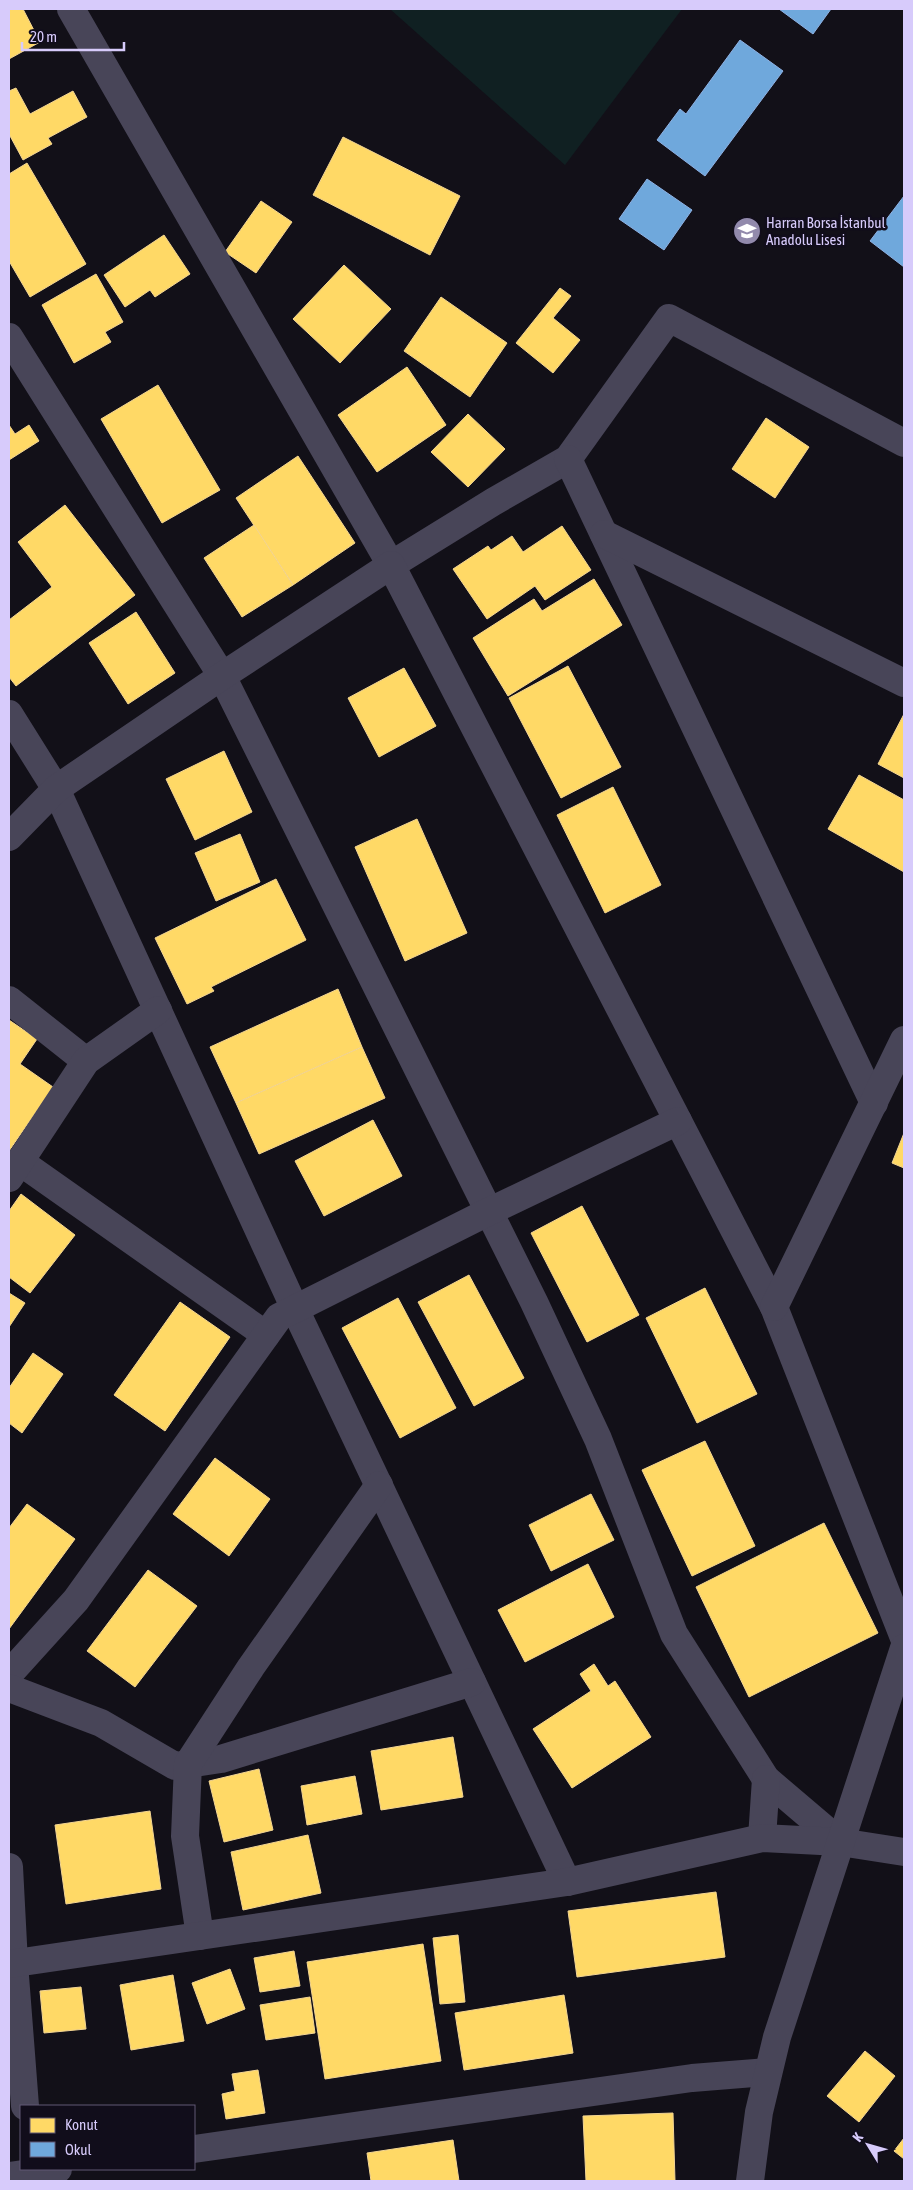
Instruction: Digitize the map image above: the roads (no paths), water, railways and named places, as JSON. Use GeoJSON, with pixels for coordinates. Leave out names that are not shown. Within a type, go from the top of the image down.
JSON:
{"type":"FeatureCollection","features":[{"type":"Feature","properties":{"kind":"street"},"geometry":{"type":"LineString","coordinates":[[71,9],[391,565],[774,1308],[904,1638]]}},
{"type":"Feature","properties":{"kind":"street"},"geometry":{"type":"LineString","coordinates":[[9,838],[56,789],[222,676],[391,565],[493,502],[568,460],[669,318],[904,443]]}},
{"type":"Feature","properties":{"kind":"street"},"geometry":{"type":"LineString","coordinates":[[9,337],[222,676],[488,1212],[598,1439],[674,1634],[766,1779],[840,1842]]}},
{"type":"Feature","properties":{"kind":"street"},"geometry":{"type":"LineString","coordinates":[[568,460],[874,1103]]}},
{"type":"Feature","properties":{"kind":"street"},"geometry":{"type":"LineString","coordinates":[[604,534],[904,683]]}},
{"type":"Feature","properties":{"kind":"street"},"geometry":{"type":"LineString","coordinates":[[9,714],[56,789],[295,1310],[567,1882]]}},
{"type":"Feature","properties":{"kind":"street"},"geometry":{"type":"LineString","coordinates":[[9,1000],[86,1061]]}},
{"type":"Feature","properties":{"kind":"street"},"geometry":{"type":"LineString","coordinates":[[158,1010],[86,1061],[14,1169],[266,1335]]}},
{"type":"Feature","properties":{"kind":"street"},"geometry":{"type":"LineString","coordinates":[[774,1308],[904,1040]]}},
{"type":"Feature","properties":{"kind":"street"},"geometry":{"type":"LineString","coordinates":[[9,1674],[76,1600],[279,1318],[488,1212],[678,1121]]}},
{"type":"Feature","properties":{"kind":"street"},"geometry":{"type":"LineString","coordinates":[[200,1936],[185,1836],[188,1764],[251,1667],[379,1485]]}},
{"type":"Feature","properties":{"kind":"street"},"geometry":{"type":"LineString","coordinates":[[750,2181],[759,2112],[777,2037],[904,1648]]}},
{"type":"Feature","properties":{"kind":"street"},"geometry":{"type":"LineString","coordinates":[[9,1688],[101,1723],[175,1766],[221,1759],[472,1682]]}},
{"type":"Feature","properties":{"kind":"street"},"geometry":{"type":"LineString","coordinates":[[762,1838],[766,1779]]}},
{"type":"Feature","properties":{"kind":"street"},"geometry":{"type":"LineString","coordinates":[[11,1964],[567,1882],[762,1838],[840,1842],[904,1852]]}},
{"type":"Feature","properties":{"kind":"street"},"geometry":{"type":"LineString","coordinates":[[9,1867],[11,1964],[25,2105]]}},
{"type":"Feature","properties":{"kind":"street"},"geometry":{"type":"LineString","coordinates":[[195,2149],[692,2078],[768,2072]]}},
{"type":"Feature","properties":{"kind":"street"},"geometry":{"type":"LineString","coordinates":[[25,2175],[52,2170]]}},
{"type":"Feature","properties":{"kind":"place","name":"Harran Borsa İstanbul Anadolu Lisesi"},"geometry":{"type":"Point","coordinates":[747,231]}}]}
